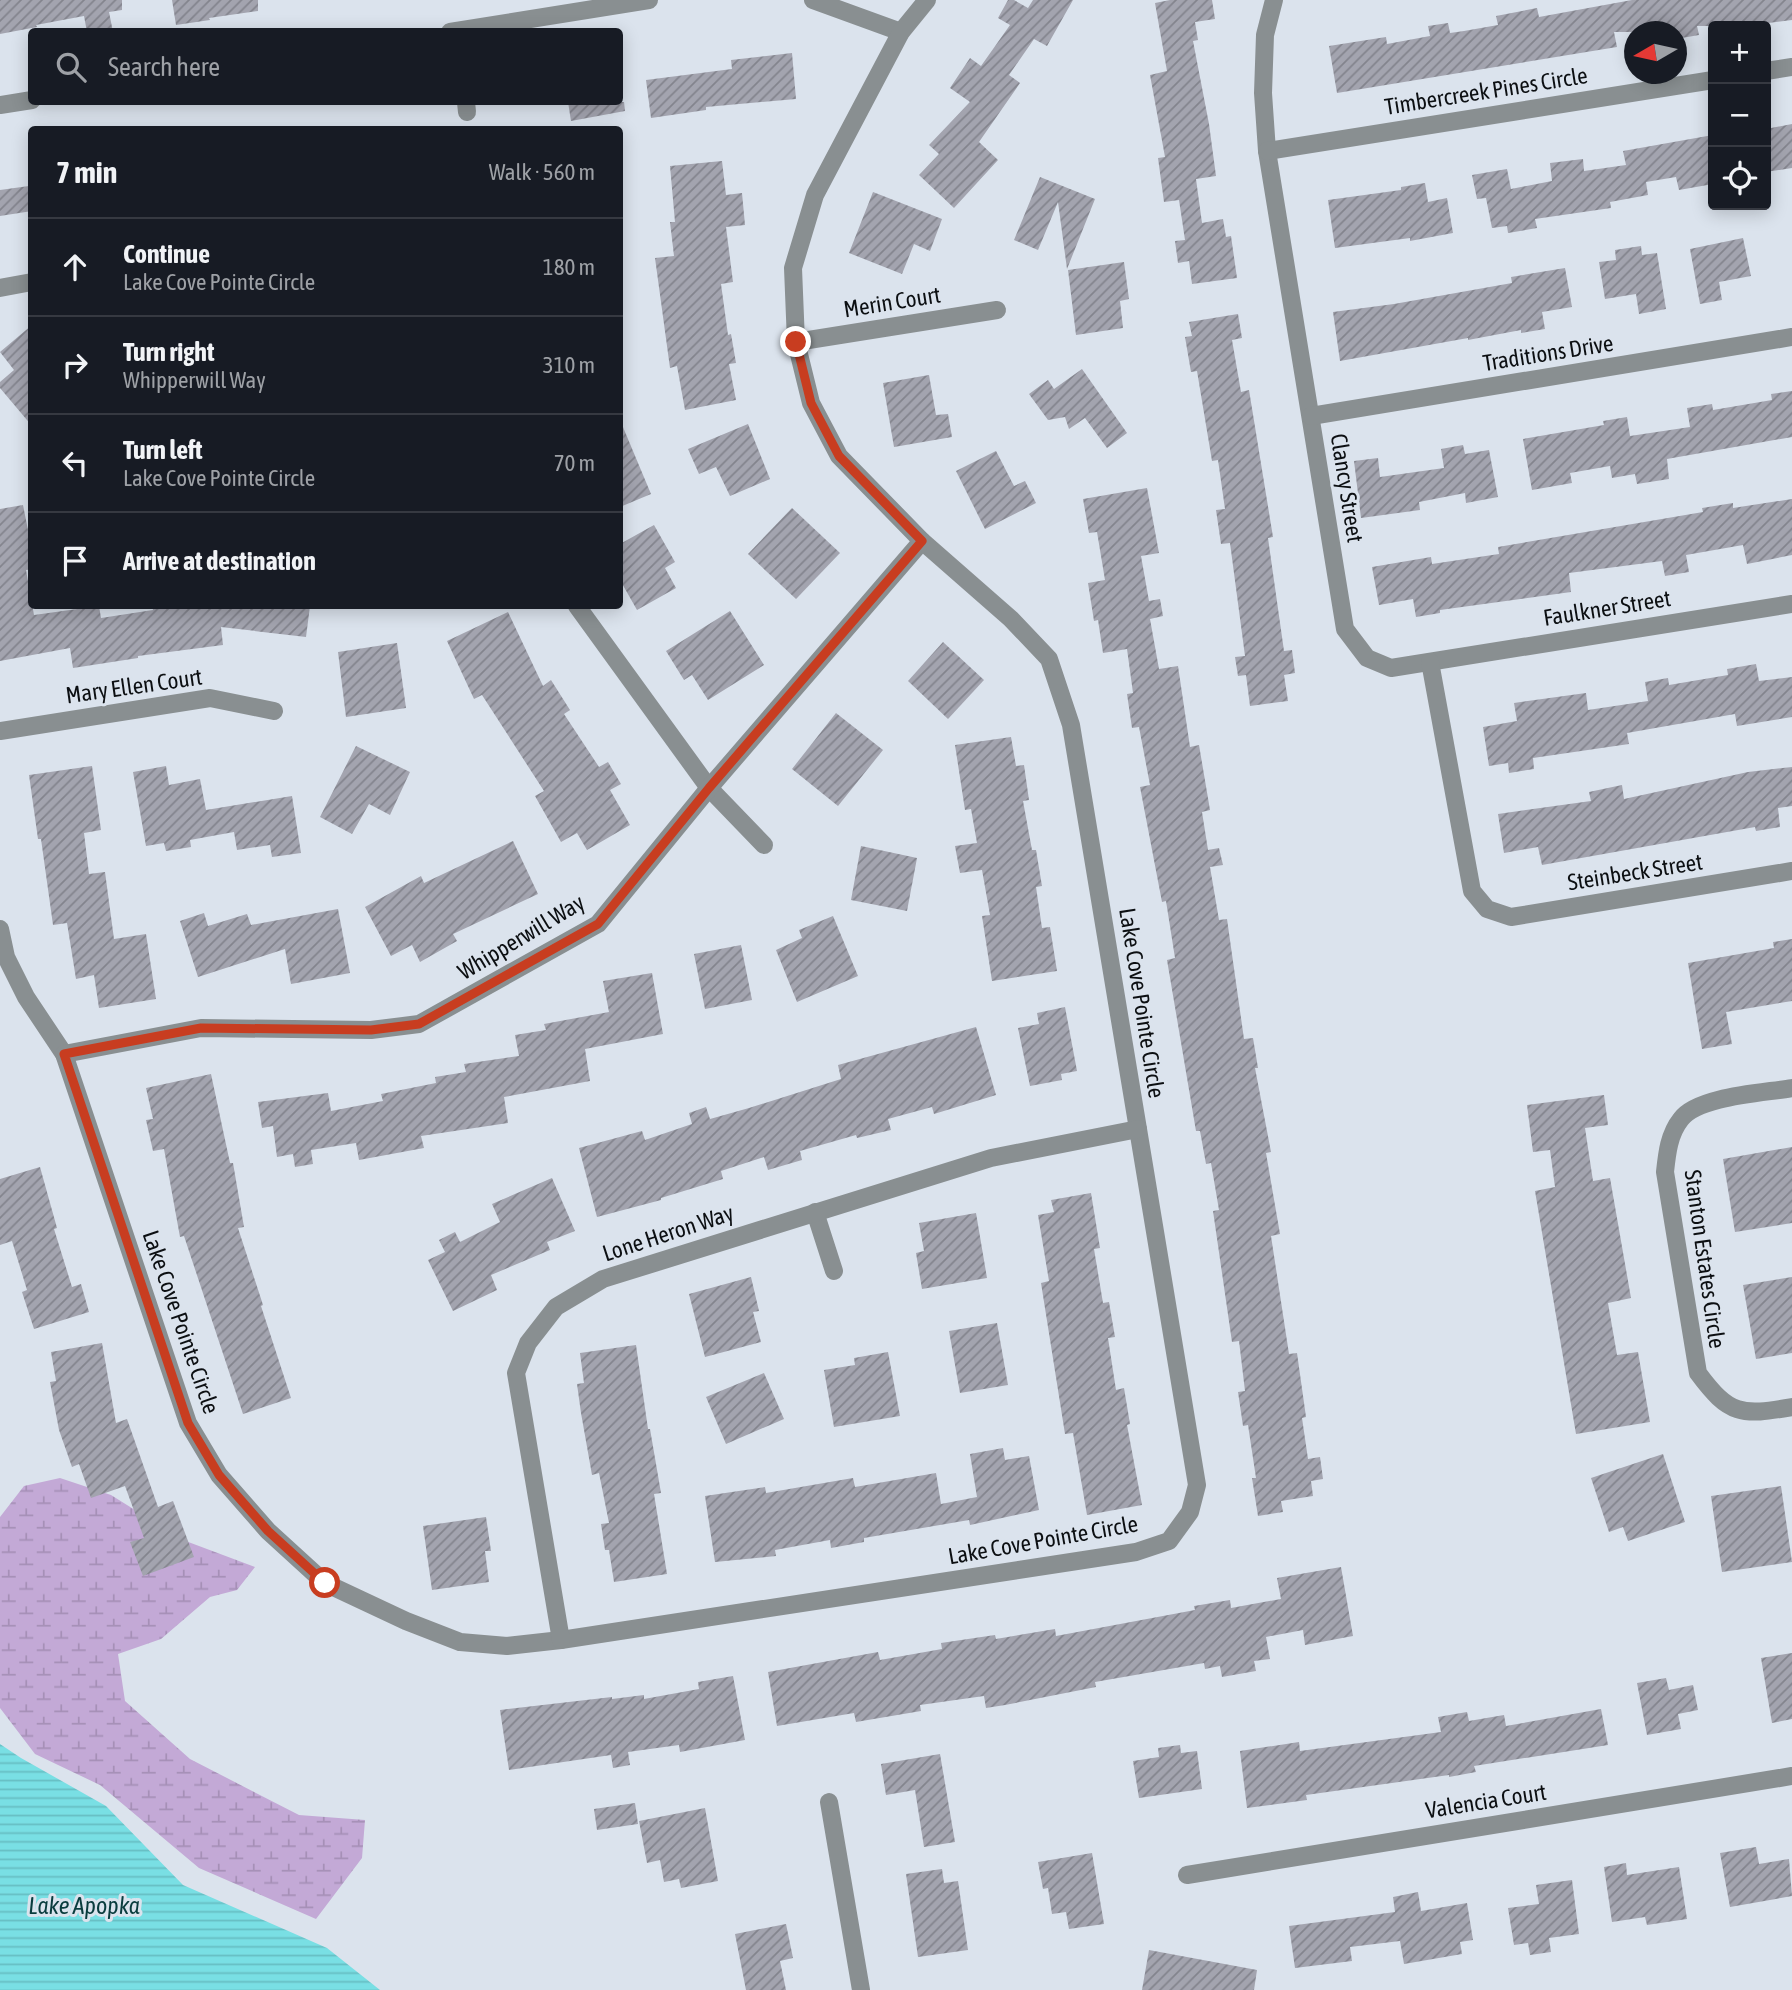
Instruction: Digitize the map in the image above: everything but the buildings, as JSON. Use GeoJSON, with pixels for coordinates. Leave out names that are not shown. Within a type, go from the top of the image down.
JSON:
{"type":"FeatureCollection","features":[{"type":"Feature","properties":{"kind":"street"},"geometry":{"type":"LineString","coordinates":[[472,28],[649,0]]}},
{"type":"Feature","properties":{"kind":"street"},"geometry":{"type":"LineString","coordinates":[[813,0],[901,32]]}},
{"type":"Feature","properties":{"kind":"street","name":"Lake Cove Pointe Circle"},"geometry":{"type":"LineString","coordinates":[[0,929],[6,957],[26,997],[64,1054],[188,1423],[219,1475],[268,1531],[325,1583],[394,1616],[460,1642],[507,1646],[1136,1552],[1169,1541],[1190,1512],[1197,1485],[1071,725],[1049,659],[1012,619],[922,541],[839,456],[811,403],[796,342],[793,268],[815,195],[901,32],[927,0]]}},
{"type":"Feature","properties":{"kind":"street","name":"Clancy Street"},"geometry":{"type":"LineString","coordinates":[[1274,0],[1265,35],[1263,93],[1267,150],[1345,629],[1367,658],[1391,668],[1430,662]]}},
{"type":"Feature","properties":{"kind":"street"},"geometry":{"type":"LineString","coordinates":[[1771,70],[1792,67]]}},
{"type":"Feature","properties":{"kind":"street","name":"Timbercreek Pines Circle"},"geometry":{"type":"LineString","coordinates":[[1267,150],[1708,80]]}},
{"type":"Feature","properties":{"kind":"street"},"geometry":{"type":"LineString","coordinates":[[0,105],[28,101]]}},
{"type":"Feature","properties":{"kind":"street"},"geometry":{"type":"LineString","coordinates":[[0,288],[28,283]]}},
{"type":"Feature","properties":{"kind":"street","name":"Merin Court"},"geometry":{"type":"LineString","coordinates":[[796,342],[997,310]]}},
{"type":"Feature","properties":{"kind":"street","name":"Traditions Drive"},"geometry":{"type":"LineString","coordinates":[[1311,416],[1792,337]]}},
{"type":"Feature","properties":{"kind":"street","name":"Whipperwill Way"},"geometry":{"type":"LineString","coordinates":[[64,1054],[201,1028],[371,1030],[419,1024],[598,924],[709,788],[922,541]]}},
{"type":"Feature","properties":{"kind":"street","name":"Faulkner Street"},"geometry":{"type":"LineString","coordinates":[[1430,662],[1792,604]]}},
{"type":"Feature","properties":{"kind":"street"},"geometry":{"type":"LineString","coordinates":[[579,609],[709,788],[764,845]]}},
{"type":"Feature","properties":{"kind":"street","name":"Steinbeck Street"},"geometry":{"type":"LineString","coordinates":[[1430,662],[1472,891],[1487,909],[1511,917],[1792,871]]}},
{"type":"Feature","properties":{"kind":"street","name":"Mary Ellen Court"},"geometry":{"type":"LineString","coordinates":[[0,731],[210,698],[274,711]]}},
{"type":"Feature","properties":{"kind":"street","name":"Stanton Estates Circle"},"geometry":{"type":"LineString","coordinates":[[1792,1088],[1701,1105],[1681,1117],[1669,1142],[1665,1171],[1698,1373],[1716,1398],[1734,1410],[1766,1412],[1792,1408]]}},
{"type":"Feature","properties":{"kind":"street","name":"Lone Heron Way"},"geometry":{"type":"LineString","coordinates":[[561,1640],[516,1373],[528,1343],[556,1307],[603,1279],[991,1158],[1138,1129]]}},
{"type":"Feature","properties":{"kind":"street"},"geometry":{"type":"LineString","coordinates":[[815,1212],[834,1271]]}},
{"type":"Feature","properties":{"kind":"street","name":"Valencia Court"},"geometry":{"type":"LineString","coordinates":[[1187,1875],[1792,1776]]}},
{"type":"Feature","properties":{"kind":"street"},"geometry":{"type":"LineString","coordinates":[[829,1802],[862,1990]]}},
{"type":"Feature","properties":{"kind":"green space"},"geometry":{"type":"Polygon","coordinates":[[[60,1478],[111,1495],[183,1540],[255,1567],[237,1590],[210,1597],[161,1639],[118,1654],[125,1701],[190,1759],[299,1815],[365,1820],[362,1858],[316,1919],[199,1868],[100,1785],[35,1754],[0,1708],[0,1517],[24,1486],[60,1478]]]}},
{"type":"Feature","properties":{"kind":"water","name":"Lake Apopka"},"geometry":{"type":"Polygon","coordinates":[[[0,1744],[106,1806],[183,1885],[327,1948],[380,1990],[0,1990],[0,1744]]]}},
{"type":"Feature","properties":{"kind":"route"},"geometry":{"type":"LineString","coordinates":[[325,1583],[268,1531],[219,1475],[188,1423],[64,1054],[201,1028],[371,1030],[419,1024],[598,924],[709,788],[922,541],[839,456],[811,403],[796,342]]}}]}
